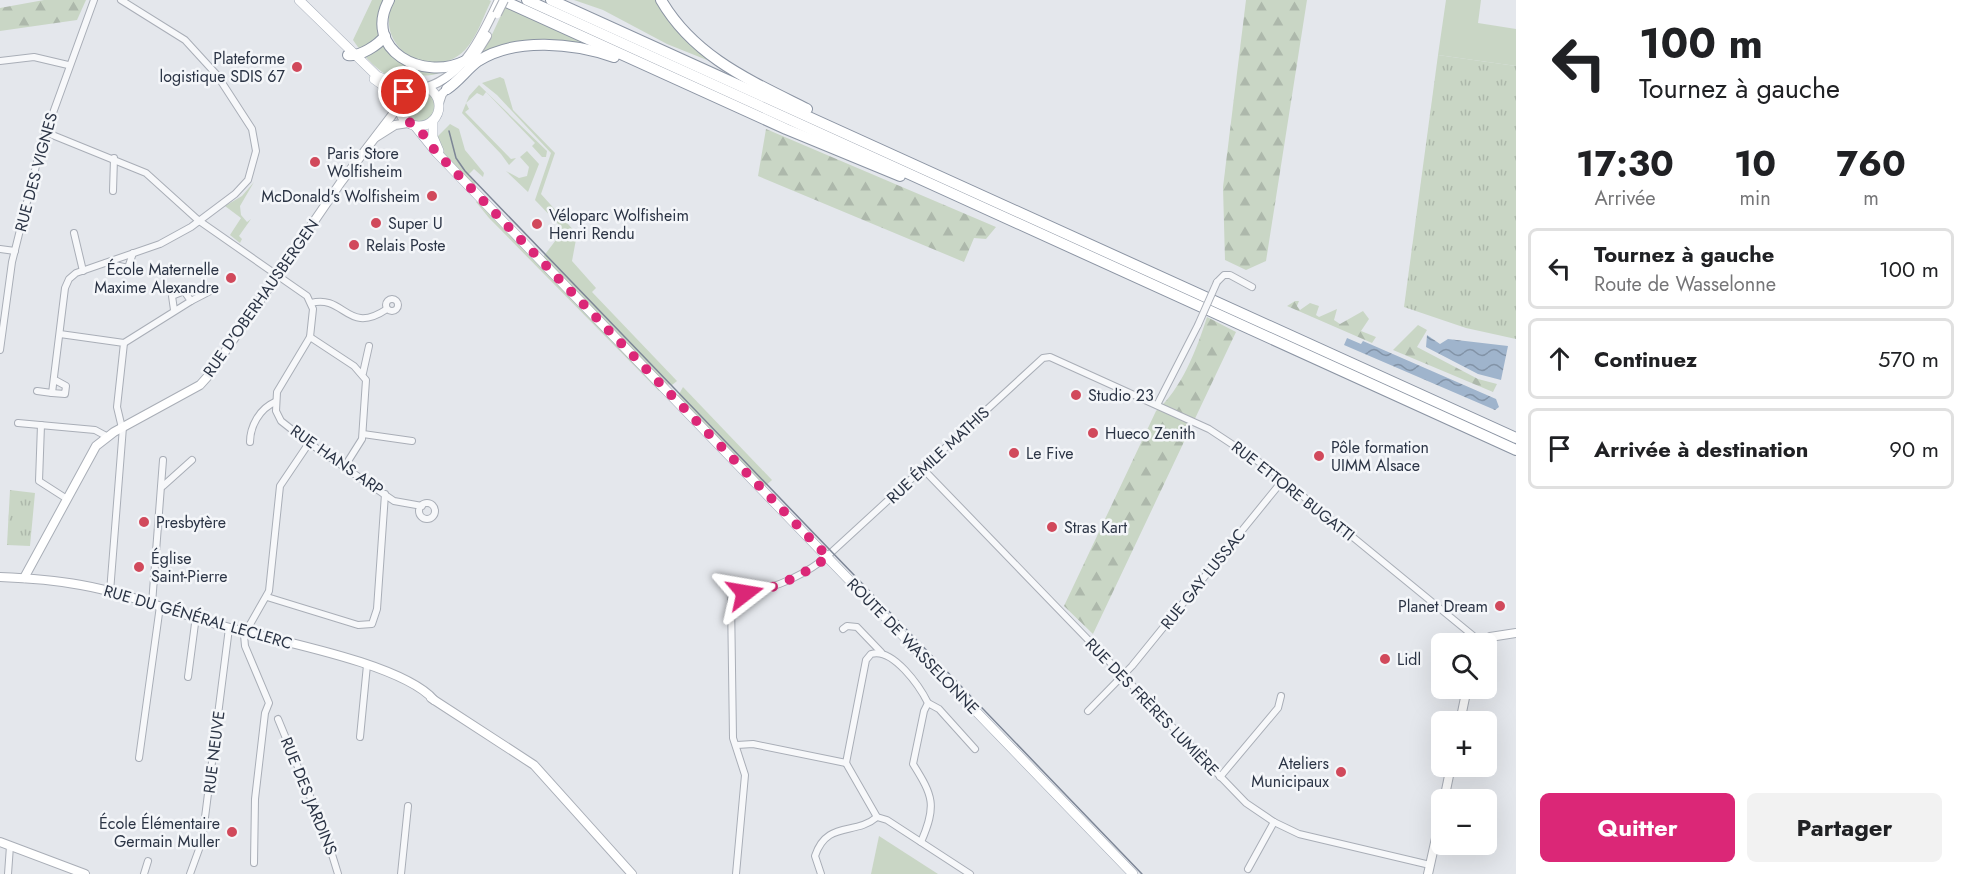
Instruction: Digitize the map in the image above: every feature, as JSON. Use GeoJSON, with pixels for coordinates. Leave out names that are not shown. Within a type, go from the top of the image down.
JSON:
{"type":"FeatureCollection","features":[{"type":"Feature","properties":{"kind":"highway"},"geometry":{"type":"LineString","coordinates":[[389,0],[384,14],[385,36],[398,56],[416,66],[432,68],[465,61]]}},
{"type":"Feature","properties":{"kind":"highway"},"geometry":{"type":"LineString","coordinates":[[501,0],[753,114]]}},
{"type":"Feature","properties":{"kind":"highway"},"geometry":{"type":"LineString","coordinates":[[527,0],[1516,450]]}},
{"type":"Feature","properties":{"kind":"highway"},"geometry":{"type":"LineString","coordinates":[[551,0],[1516,438]]}},
{"type":"Feature","properties":{"kind":"highway"},"geometry":{"type":"LineString","coordinates":[[663,0],[671,16],[697,46],[729,69],[868,138],[923,169]]}},
{"type":"Feature","properties":{"kind":"highway"},"geometry":{"type":"LineString","coordinates":[[350,52],[379,43],[385,36]]}},
{"type":"Feature","properties":{"kind":"highway"},"geometry":{"type":"LineString","coordinates":[[447,88],[459,81],[472,66],[490,54],[536,46],[593,51],[629,62],[852,157],[1023,225]]}},
{"type":"Feature","properties":{"kind":"highway"},"geometry":{"type":"LineString","coordinates":[[473,74],[490,54]]}},
{"type":"Feature","properties":{"kind":"highway"},"geometry":{"type":"LineString","coordinates":[[1408,389],[1457,406],[1516,432]]}},
{"type":"Feature","properties":{"kind":"highway"},"geometry":{"type":"LineString","coordinates":[[1437,413],[1516,457]]}},
{"type":"Feature","properties":{"kind":"main road"},"geometry":{"type":"LineString","coordinates":[[299,0],[377,76],[408,89]]}},
{"type":"Feature","properties":{"kind":"main road"},"geometry":{"type":"LineString","coordinates":[[350,52],[368,75],[392,92],[399,104],[402,117],[411,125],[426,125],[438,115],[439,103],[447,88],[476,56],[501,0]]}},
{"type":"Feature","properties":{"kind":"main road"},"geometry":{"type":"LineString","coordinates":[[399,104],[408,89],[415,86],[428,87],[445,80],[465,61],[495,13]]}},
{"type":"Feature","properties":{"kind":"main road"},"geometry":{"type":"LineString","coordinates":[[428,87],[436,95],[439,103]]}},
{"type":"Feature","properties":{"kind":"main road","name":"RUE D'OBERHAUSBERGEN"},"geometry":{"type":"LineString","coordinates":[[24,578],[96,446],[122,427],[200,385],[399,104]]}},
{"type":"Feature","properties":{"kind":"main road"},"geometry":{"type":"LineString","coordinates":[[433,121],[435,142],[443,159]]}},
{"type":"Feature","properties":{"kind":"main road","name":"RUE D'OBERHAUSBERGEN"},"geometry":{"type":"LineString","coordinates":[[376,137],[395,125],[411,125]]}},
{"type":"Feature","properties":{"kind":"main road","name":"ROUTE DE WASSELONNE"},"geometry":{"type":"LineString","coordinates":[[411,125],[1133,874]]}},
{"type":"Feature","properties":{"kind":"main road","name":"RUE DU GÉNÉRAL LECLERC"},"geometry":{"type":"LineString","coordinates":[[0,577],[80,584],[196,616],[229,628],[367,665],[392,675],[534,765],[632,874]]}},
{"type":"Feature","properties":{"kind":"main road"},"geometry":{"type":"LineString","coordinates":[[1497,637],[1516,633]]}},
{"type":"Feature","properties":{"kind":"main road"},"geometry":{"type":"LineString","coordinates":[[0,842],[85,874]]}},
{"type":"Feature","properties":{"kind":"street","name":"RUE DES VIGNES"},"geometry":{"type":"LineString","coordinates":[[0,350],[15,251],[45,132],[94,0]]}},
{"type":"Feature","properties":{"kind":"street"},"geometry":{"type":"LineString","coordinates":[[52,393],[67,283],[71,276],[160,244],[198,220],[235,194],[248,180],[256,151],[252,129],[217,75],[185,40],[121,0]]}},
{"type":"Feature","properties":{"kind":"street"},"geometry":{"type":"LineString","coordinates":[[0,61],[34,57],[68,65]]}},
{"type":"Feature","properties":{"kind":"street"},"geometry":{"type":"LineString","coordinates":[[45,132],[114,158],[146,173],[198,220],[307,296],[314,317],[310,337],[277,392],[274,402],[264,410],[250,430],[250,442]]}},
{"type":"Feature","properties":{"kind":"street"},"geometry":{"type":"LineString","coordinates":[[113,191],[114,158]]}},
{"type":"Feature","properties":{"kind":"street"},"geometry":{"type":"LineString","coordinates":[[74,232],[84,271]]}},
{"type":"Feature","properties":{"kind":"street"},"geometry":{"type":"LineString","coordinates":[[0,249],[15,251]]}},
{"type":"Feature","properties":{"kind":"street"},"geometry":{"type":"LineString","coordinates":[[106,263],[128,268],[133,253]]}},
{"type":"Feature","properties":{"kind":"street"},"geometry":{"type":"LineString","coordinates":[[1157,405],[1217,282],[1224,275],[1230,275],[1252,287]]}},
{"type":"Feature","properties":{"kind":"street"},"geometry":{"type":"LineString","coordinates":[[60,334],[124,343],[174,310],[216,288]]}},
{"type":"Feature","properties":{"kind":"street"},"geometry":{"type":"LineString","coordinates":[[174,310],[172,296],[184,291],[191,301]]}},
{"type":"Feature","properties":{"kind":"street"},"geometry":{"type":"LineString","coordinates":[[311,303],[330,302],[351,317],[360,319],[378,315],[387,309]]}},
{"type":"Feature","properties":{"kind":"street"},"geometry":{"type":"LineString","coordinates":[[310,337],[363,373],[366,380],[363,434],[345,466]]}},
{"type":"Feature","properties":{"kind":"street"},"geometry":{"type":"LineString","coordinates":[[110,592],[122,427],[117,407],[124,343]]}},
{"type":"Feature","properties":{"kind":"street"},"geometry":{"type":"LineString","coordinates":[[363,373],[369,346]]}},
{"type":"Feature","properties":{"kind":"street","name":"RUE ÉMILE MATHIS"},"geometry":{"type":"LineString","coordinates":[[737,745],[733,738],[731,596],[758,592],[806,573],[828,557],[1043,358],[1050,357]]}},
{"type":"Feature","properties":{"kind":"street","name":"RUE ETTORE BUGATTI"},"geometry":{"type":"LineString","coordinates":[[1050,357],[1157,405],[1234,444],[1283,480],[1470,633]]}},
{"type":"Feature","properties":{"kind":"street"},"geometry":{"type":"LineString","coordinates":[[36,391],[65,394],[66,386],[54,380]]}},
{"type":"Feature","properties":{"kind":"street","name":"RUE HANS ARP"},"geometry":{"type":"LineString","coordinates":[[274,402],[281,421],[309,443],[394,501],[422,506]]}},
{"type":"Feature","properties":{"kind":"street"},"geometry":{"type":"LineString","coordinates":[[18,423],[95,430],[108,437]]}},
{"type":"Feature","properties":{"kind":"street"},"geometry":{"type":"LineString","coordinates":[[40,424],[39,481],[67,499]]}},
{"type":"Feature","properties":{"kind":"street"},"geometry":{"type":"LineString","coordinates":[[363,434],[412,441]]}},
{"type":"Feature","properties":{"kind":"street"},"geometry":{"type":"LineString","coordinates":[[254,863],[255,799],[265,713],[269,703],[245,646],[245,632],[267,597],[272,578],[280,486],[309,443]]}},
{"type":"Feature","properties":{"kind":"street"},"geometry":{"type":"LineString","coordinates":[[139,758],[156,605],[163,460]]}},
{"type":"Feature","properties":{"kind":"street"},"geometry":{"type":"LineString","coordinates":[[163,486],[192,460]]}},
{"type":"Feature","properties":{"kind":"street","name":"RUE DES FRÈRES LUMIÈRE"},"geometry":{"type":"LineString","coordinates":[[924,470],[1245,803],[1274,822],[1318,840],[1429,869]]}},
{"type":"Feature","properties":{"kind":"street","name":"RUE GAY LUSSAC"},"geometry":{"type":"LineString","coordinates":[[1088,711],[1123,676],[1283,480]]}},
{"type":"Feature","properties":{"kind":"street"},"geometry":{"type":"LineString","coordinates":[[267,597],[358,625],[372,624],[377,609],[385,494]]}},
{"type":"Feature","properties":{"kind":"street"},"geometry":{"type":"LineString","coordinates":[[188,677],[196,616]]}},
{"type":"Feature","properties":{"kind":"street"},"geometry":{"type":"LineString","coordinates":[[843,629],[847,626],[857,627],[880,652],[889,656],[920,688],[928,704],[939,709],[975,749]]}},
{"type":"Feature","properties":{"kind":"street","name":"RUE NEUVE"},"geometry":{"type":"LineString","coordinates":[[190,874],[199,859],[202,841],[229,628]]}},
{"type":"Feature","properties":{"kind":"street"},"geometry":{"type":"LineString","coordinates":[[880,652],[872,654],[866,660],[846,762],[878,817],[887,820],[970,874]]}},
{"type":"Feature","properties":{"kind":"street"},"geometry":{"type":"LineString","coordinates":[[360,737],[367,665]]}},
{"type":"Feature","properties":{"kind":"street"},"geometry":{"type":"LineString","coordinates":[[1220,777],[1278,708],[1281,696]]}},
{"type":"Feature","properties":{"kind":"street"},"geometry":{"type":"LineString","coordinates":[[921,843],[932,800],[931,793],[913,764],[924,711],[928,704]]}},
{"type":"Feature","properties":{"kind":"street","name":"RUE DES JARDINS"},"geometry":{"type":"LineString","coordinates":[[278,719],[326,835],[338,874]]}},
{"type":"Feature","properties":{"kind":"street"},"geometry":{"type":"LineString","coordinates":[[736,874],[745,775],[737,745],[753,744],[846,762]]}},
{"type":"Feature","properties":{"kind":"street"},"geometry":{"type":"LineString","coordinates":[[401,874],[408,806]]}},
{"type":"Feature","properties":{"kind":"street"},"geometry":{"type":"LineString","coordinates":[[821,874],[815,856],[823,838],[834,832],[872,822],[878,817]]}},
{"type":"Feature","properties":{"kind":"street"},"geometry":{"type":"LineString","coordinates":[[1248,869],[1274,822]]}},
{"type":"Feature","properties":{"kind":"street"},"geometry":{"type":"LineString","coordinates":[[8,874],[10,846]]}},
{"type":"Feature","properties":{"kind":"street"},"geometry":{"type":"LineString","coordinates":[[144,874],[148,861]]}},
{"type":"Feature","properties":{"kind":"green space"},"geometry":{"type":"Polygon","coordinates":[[[44,0],[86,0],[77,20],[0,31],[0,8],[44,0]]]}},
{"type":"Feature","properties":{"kind":"green space"},"geometry":{"type":"Polygon","coordinates":[[[372,0],[386,0],[383,6],[388,37],[395,55],[401,62],[420,70],[441,72],[410,76],[398,81],[367,59],[353,40],[372,0]]]}},
{"type":"Feature","properties":{"kind":"green space"},"geometry":{"type":"Polygon","coordinates":[[[394,0],[491,1],[465,50],[451,60],[436,63],[421,61],[408,55],[397,45],[390,32],[389,17],[394,0]]]}},
{"type":"Feature","properties":{"kind":"green space"},"geometry":{"type":"Polygon","coordinates":[[[574,0],[659,0],[712,62],[667,44],[603,10],[574,0]]]}},
{"type":"Feature","properties":{"kind":"green space"},"geometry":{"type":"Polygon","coordinates":[[[1246,0],[1307,0],[1266,261],[1246,270],[1225,260],[1223,187],[1246,0]]]}},
{"type":"Feature","properties":{"kind":"green space"},"geometry":{"type":"Polygon","coordinates":[[[1446,0],[1481,0],[1478,23],[1516,29],[1516,66],[1438,55],[1446,0]]]}},
{"type":"Feature","properties":{"kind":"green space"},"geometry":{"type":"Polygon","coordinates":[[[505,7],[594,47],[544,41],[471,66],[488,43],[505,7]]]}},
{"type":"Feature","properties":{"kind":"green space"},"geometry":{"type":"Polygon","coordinates":[[[1438,55],[1516,66],[1516,339],[1466,328],[1404,307],[1438,55]]]}},
{"type":"Feature","properties":{"kind":"green space"},"geometry":{"type":"Polygon","coordinates":[[[500,77],[504,79],[513,110],[555,153],[541,194],[577,234],[572,261],[596,288],[592,292],[677,381],[672,385],[665,384],[543,257],[562,232],[560,226],[535,200],[551,153],[497,95],[482,83],[500,77]]]}},
{"type":"Feature","properties":{"kind":"green space"},"geometry":{"type":"Polygon","coordinates":[[[479,85],[547,151],[546,157],[542,157],[532,146],[535,143],[486,92],[483,96],[477,93],[466,103],[479,85]]]}},
{"type":"Feature","properties":{"kind":"green space"},"geometry":{"type":"Polygon","coordinates":[[[419,90],[430,95],[435,106],[430,117],[419,122],[408,117],[403,106],[408,95],[419,90]]]}},
{"type":"Feature","properties":{"kind":"green space"},"geometry":{"type":"Polygon","coordinates":[[[466,103],[469,109],[465,112],[511,159],[516,158],[509,165],[462,113],[466,103]]]}},
{"type":"Feature","properties":{"kind":"green space"},"geometry":{"type":"Polygon","coordinates":[[[450,124],[459,129],[465,150],[484,173],[483,177],[474,169],[468,175],[476,183],[473,186],[445,157],[436,138],[450,124]]]}},
{"type":"Feature","properties":{"kind":"green space"},"geometry":{"type":"Polygon","coordinates":[[[766,129],[996,227],[986,239],[974,238],[964,262],[758,176],[766,129]]]}},
{"type":"Feature","properties":{"kind":"green space"},"geometry":{"type":"Polygon","coordinates":[[[527,151],[539,164],[528,192],[506,171],[519,178],[527,176],[529,167],[520,157],[527,151]]]}},
{"type":"Feature","properties":{"kind":"green space"},"geometry":{"type":"Polygon","coordinates":[[[254,182],[240,206],[241,215],[247,222],[251,219],[239,236],[242,239],[240,243],[230,235],[241,218],[225,206],[242,196],[254,182]]]}},
{"type":"Feature","properties":{"kind":"green space"},"geometry":{"type":"Polygon","coordinates":[[[478,200],[659,391],[489,218],[476,202],[478,200]]]}},
{"type":"Feature","properties":{"kind":"green space"},"geometry":{"type":"Polygon","coordinates":[[[1299,301],[1297,306],[1300,310],[1310,303],[1319,306],[1316,315],[1319,317],[1337,309],[1334,320],[1340,324],[1363,311],[1369,319],[1361,331],[1376,337],[1372,343],[1287,306],[1299,301]]]}},
{"type":"Feature","properties":{"kind":"green space"},"geometry":{"type":"Polygon","coordinates":[[[1207,317],[1236,332],[1093,634],[1064,606],[1156,411],[1173,392],[1187,368],[1207,317]]]}},
{"type":"Feature","properties":{"kind":"green space"},"geometry":{"type":"Polygon","coordinates":[[[1418,325],[1427,330],[1417,347],[1478,379],[1497,384],[1493,392],[1393,350],[1418,325]]]}},
{"type":"Feature","properties":{"kind":"green space"},"geometry":{"type":"Polygon","coordinates":[[[683,387],[772,480],[764,487],[678,396],[683,387]]]}},
{"type":"Feature","properties":{"kind":"green space"},"geometry":{"type":"Polygon","coordinates":[[[10,490],[35,493],[30,546],[7,545],[10,490]]]}},
{"type":"Feature","properties":{"kind":"green space"},"geometry":{"type":"Polygon","coordinates":[[[879,836],[938,874],[871,874],[879,836]]]}},
{"type":"Feature","properties":{"kind":"water"},"geometry":{"type":"Polygon","coordinates":[[[1427,335],[1440,344],[1448,339],[1508,346],[1501,380],[1478,374],[1426,347],[1427,335]]]}},
{"type":"Feature","properties":{"kind":"water"},"geometry":{"type":"Polygon","coordinates":[[[1347,338],[1361,344],[1363,341],[1496,399],[1499,407],[1495,410],[1344,345],[1347,338]]]}},
{"type":"Feature","properties":{"kind":"tram line"},"geometry":{"type":"LineString","coordinates":[[449,131],[456,158],[465,171],[1142,874]]}},
{"type":"Feature","properties":{"kind":"place","name":"Plateforme logistique SDIS 67"},"geometry":{"type":"Point","coordinates":[297,67]}},
{"type":"Feature","properties":{"kind":"place","name":"Paris Store Wolfisheim"},"geometry":{"type":"Point","coordinates":[315,162]}},
{"type":"Feature","properties":{"kind":"place","name":"McDonald's Wolfisheim"},"geometry":{"type":"Point","coordinates":[432,196]}},
{"type":"Feature","properties":{"kind":"place","name":"Super U"},"geometry":{"type":"Point","coordinates":[376,223]}},
{"type":"Feature","properties":{"kind":"place","name":"Véloparc Wolfisheim Henri Rendu"},"geometry":{"type":"Point","coordinates":[537,224]}},
{"type":"Feature","properties":{"kind":"place","name":"Relais Poste"},"geometry":{"type":"Point","coordinates":[354,245]}},
{"type":"Feature","properties":{"kind":"place","name":"École Maternelle Maxime Alexandre"},"geometry":{"type":"Point","coordinates":[231,278]}},
{"type":"Feature","properties":{"kind":"place","name":"Studio 23"},"geometry":{"type":"Point","coordinates":[1076,395]}},
{"type":"Feature","properties":{"kind":"place","name":"Hueco Zenith"},"geometry":{"type":"Point","coordinates":[1093,433]}},
{"type":"Feature","properties":{"kind":"place","name":"Le Five"},"geometry":{"type":"Point","coordinates":[1014,453]}},
{"type":"Feature","properties":{"kind":"place","name":"Pôle formation UIMM Alsace"},"geometry":{"type":"Point","coordinates":[1319,456]}},
{"type":"Feature","properties":{"kind":"place","name":"Presbytère"},"geometry":{"type":"Point","coordinates":[144,522]}},
{"type":"Feature","properties":{"kind":"place","name":"Stras Kart"},"geometry":{"type":"Point","coordinates":[1052,527]}},
{"type":"Feature","properties":{"kind":"place","name":"Église Saint-Pierre"},"geometry":{"type":"Point","coordinates":[139,567]}},
{"type":"Feature","properties":{"kind":"place","name":"Planet Dream"},"geometry":{"type":"Point","coordinates":[1500,606]}},
{"type":"Feature","properties":{"kind":"place","name":"Lidl"},"geometry":{"type":"Point","coordinates":[1385,659]}},
{"type":"Feature","properties":{"kind":"place","name":"Ateliers Municipaux"},"geometry":{"type":"Point","coordinates":[1341,772]}},
{"type":"Feature","properties":{"kind":"place","name":"École Élémentaire Germain Muller"},"geometry":{"type":"Point","coordinates":[232,832]}},
{"type":"Feature","properties":{"kind":"route"},"geometry":{"type":"LineString","coordinates":[[404,92],[399,106],[400,114],[405,121],[419,129],[436,152],[828,557],[806,573],[758,592],[745,593]]}}]}
